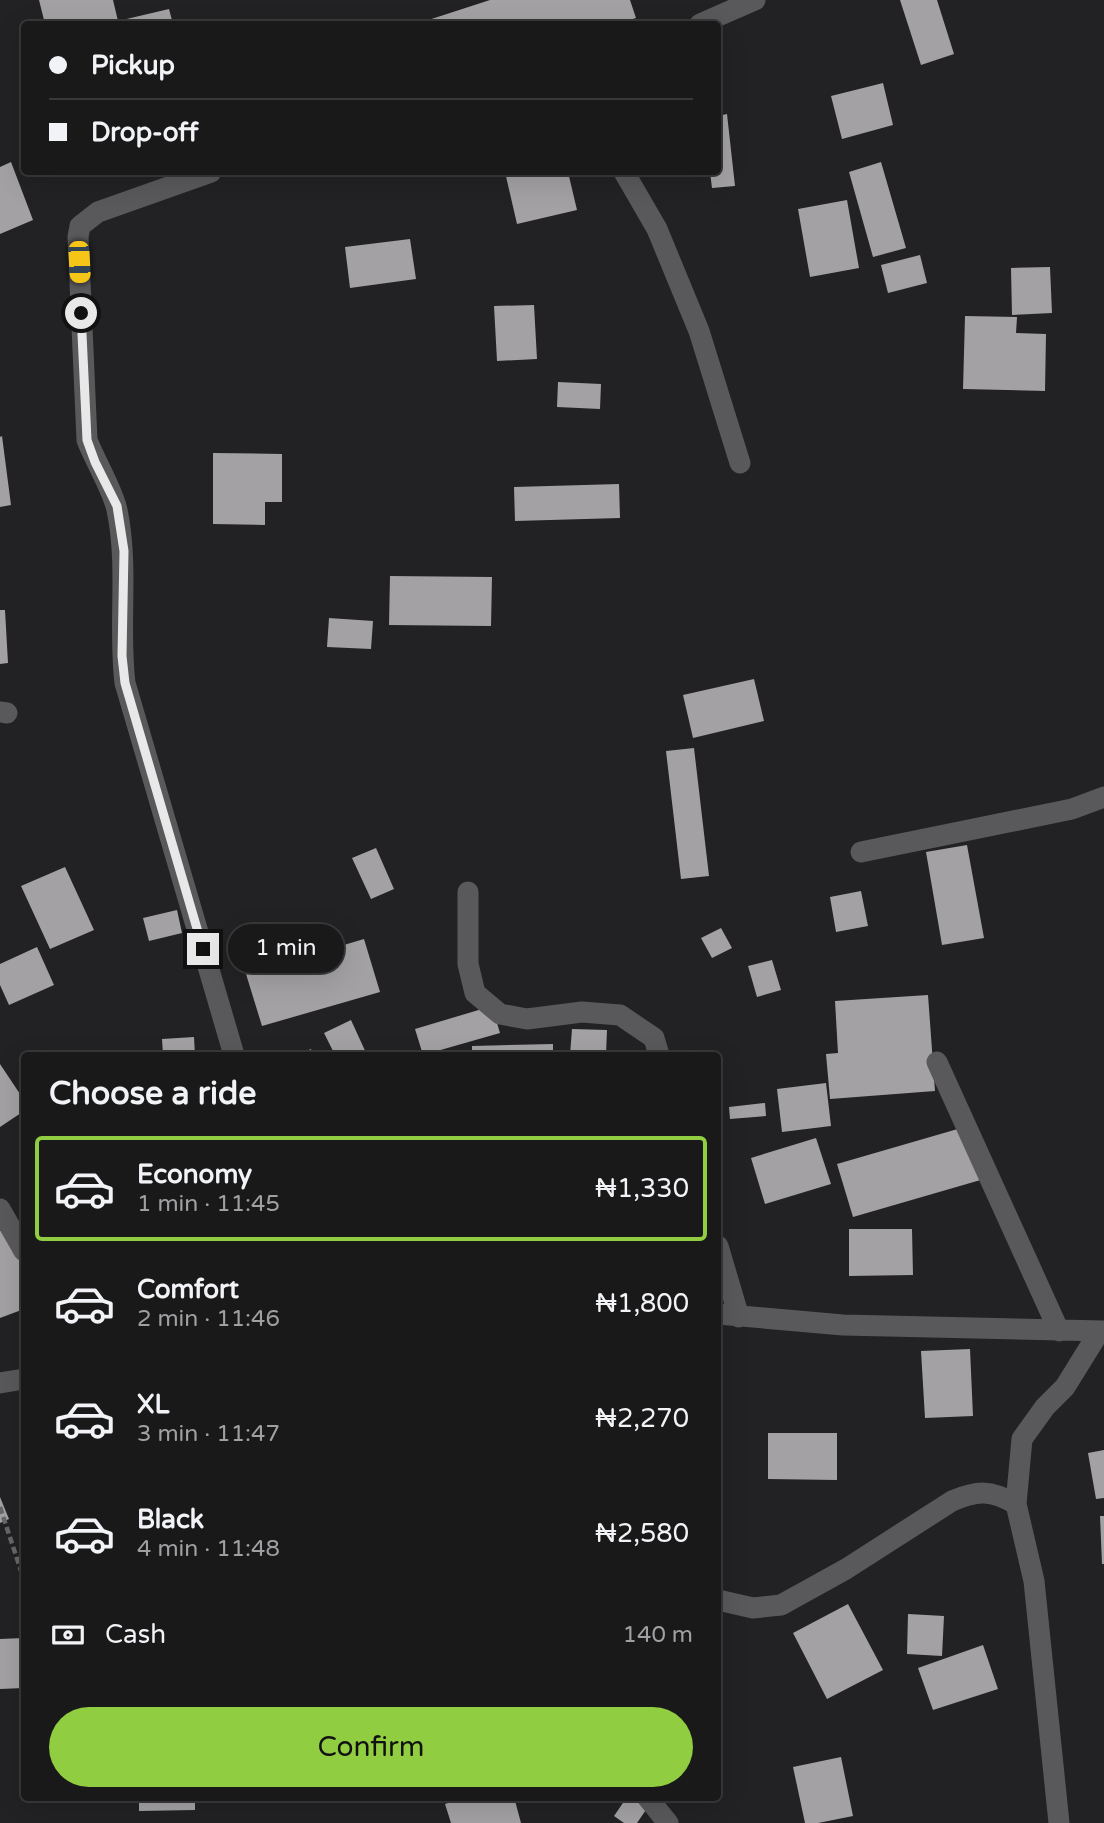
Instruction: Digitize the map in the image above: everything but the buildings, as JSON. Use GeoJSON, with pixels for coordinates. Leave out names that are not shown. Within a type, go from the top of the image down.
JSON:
{"type":"FeatureCollection","features":[{"type":"Feature","properties":{"kind":"street"},"geometry":{"type":"LineString","coordinates":[[707,21],[755,0]]}},
{"type":"Feature","properties":{"kind":"street"},"geometry":{"type":"LineString","coordinates":[[203,175],[98,212],[80,226],[78,237],[87,440],[117,506],[124,551],[122,656],[125,683],[233,1052]]}},
{"type":"Feature","properties":{"kind":"street"},"geometry":{"type":"LineString","coordinates":[[626,175],[657,229],[699,331],[740,463]]}},
{"type":"Feature","properties":{"kind":"street"},"geometry":{"type":"LineString","coordinates":[[861,852],[1072,809],[1104,797]]}},
{"type":"Feature","properties":{"kind":"street"},"geometry":{"type":"LineString","coordinates":[[468,892],[468,964],[475,993],[500,1014],[527,1018],[582,1012],[620,1015],[654,1038],[658,1052]]}},
{"type":"Feature","properties":{"kind":"street"},"geometry":{"type":"LineString","coordinates":[[937,1062],[1059,1331]]}},
{"type":"Feature","properties":{"kind":"street"},"geometry":{"type":"LineString","coordinates":[[0,1209],[21,1246]]}},
{"type":"Feature","properties":{"kind":"street"},"geometry":{"type":"LineString","coordinates":[[721,1256],[739,1317]]}},
{"type":"Feature","properties":{"kind":"street"},"geometry":{"type":"LineString","coordinates":[[721,1314],[843,1325],[1102,1331]]}},
{"type":"Feature","properties":{"kind":"street"},"geometry":{"type":"LineString","coordinates":[[1059,1823],[1034,1581],[1016,1504],[1023,1439],[1045,1407],[1065,1387],[1102,1331]]}},
{"type":"Feature","properties":{"kind":"street"},"geometry":{"type":"LineString","coordinates":[[0,1382],[21,1379]]}},
{"type":"Feature","properties":{"kind":"street"},"geometry":{"type":"LineString","coordinates":[[721,1601],[753,1608],[781,1605],[846,1569],[964,1496],[987,1492],[998,1494],[1016,1504]]}},
{"type":"Feature","properties":{"kind":"street"},"geometry":{"type":"LineString","coordinates":[[650,1801],[668,1823]]}},
{"type":"Feature","properties":{"kind":"path"},"geometry":{"type":"LineString","coordinates":[[0,1507],[21,1571]]}},
{"type":"Feature","properties":{"kind":"route"},"geometry":{"type":"LineString","coordinates":[[81,313],[87,440],[117,506],[124,551],[122,656],[125,683],[203,949]]}}]}
